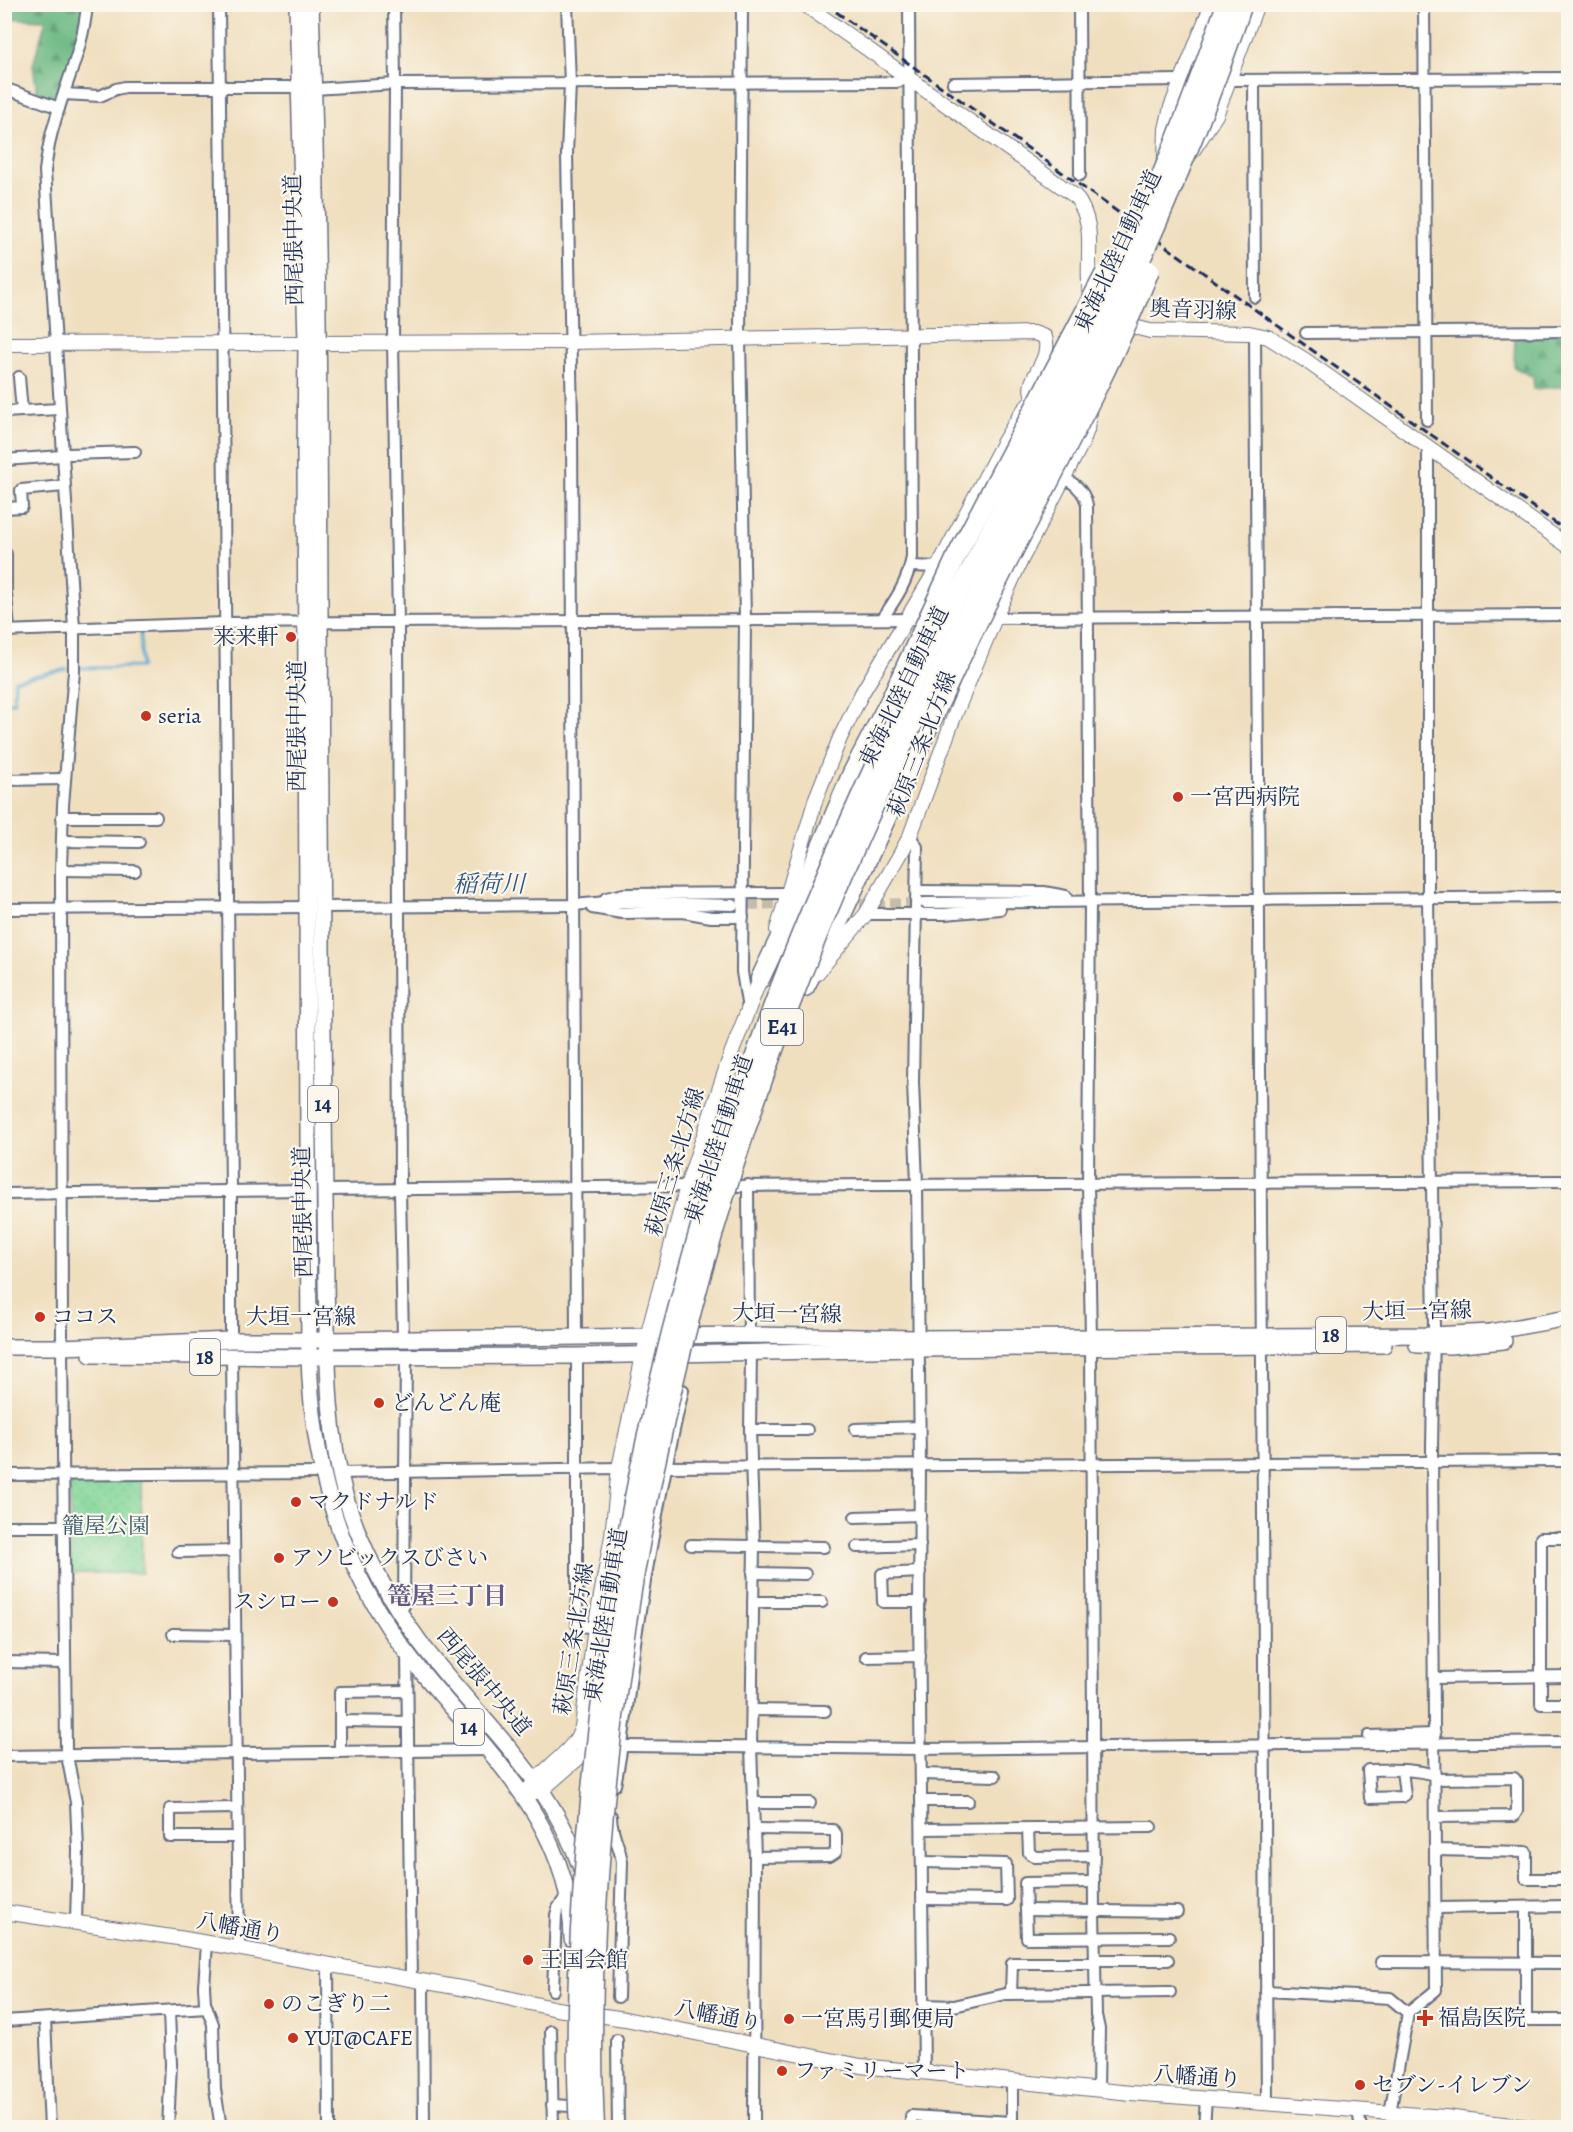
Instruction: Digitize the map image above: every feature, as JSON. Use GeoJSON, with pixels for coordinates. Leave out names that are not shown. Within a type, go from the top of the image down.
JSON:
{"type":"FeatureCollection","features":[{"type":"Feature","properties":{"kind":"highway","name":"東海北陸自動車道"},"geometry":{"type":"LineString","coordinates":[[579,2127],[579,1948],[592,1778],[606,1662],[620,1568],[647,1432],[681,1291],[707,1200],[769,1016],[822,882],[922,667],[1127,253],[1169,156],[1226,4]]}},
{"type":"Feature","properties":{"kind":"highway","name":"東海北陸自動車道"},"geometry":{"type":"LineString","coordinates":[[595,2127],[593,2041],[598,1893],[607,1778],[624,1642],[648,1505],[674,1379],[734,1164],[784,1020],[837,888],[946,654],[1138,270],[1193,140],[1243,4]]}},
{"type":"Feature","properties":{"kind":"highway"},"geometry":{"type":"LineString","coordinates":[[760,979],[802,891],[852,773],[890,700],[957,555],[1144,198],[1218,27]]}},
{"type":"Feature","properties":{"kind":"highway"},"geometry":{"type":"LineString","coordinates":[[805,987],[840,920],[1005,566],[1117,347],[1155,258],[1193,140]]}},
{"type":"Feature","properties":{"kind":"main road","name":"西尾張中央道"},"geometry":{"type":"LineString","coordinates":[[297,4],[307,88]]}},
{"type":"Feature","properties":{"kind":"main road","name":"西尾張中央道"},"geometry":{"type":"LineString","coordinates":[[311,4],[307,88],[312,342],[317,1190],[330,1406],[339,1473],[357,1530],[368,1556],[398,1610],[421,1643],[539,1784],[575,1850],[590,1897],[597,1955],[601,2016],[602,2127]]}},
{"type":"Feature","properties":{"kind":"main road"},"geometry":{"type":"LineString","coordinates":[[804,4],[1075,196],[1083,206],[1089,230],[1090,297],[1105,317]]}},
{"type":"Feature","properties":{"kind":"main road","name":"萩原三条北方線"},"geometry":{"type":"LineString","coordinates":[[1160,199],[1165,172],[1167,117],[1212,4]]}},
{"type":"Feature","properties":{"kind":"main road","name":"萩原三条北方線"},"geometry":{"type":"LineString","coordinates":[[694,1186],[738,1091],[763,1048],[805,987],[866,914],[910,836],[994,618],[1087,430],[1093,356],[1105,317],[1160,199],[1211,126],[1257,4]]}},
{"type":"Feature","properties":{"kind":"main road"},"geometry":{"type":"LineString","coordinates":[[1181,80],[1230,80]]}},
{"type":"Feature","properties":{"kind":"main road","name":"萩原三条北方線"},"geometry":{"type":"LineString","coordinates":[[539,1784],[579,1735],[584,1719],[595,1628],[612,1536],[619,1468],[730,1058],[760,979],[816,798],[840,738],[862,693],[938,567],[1002,445],[1022,412],[1088,341],[1105,317]]}},
{"type":"Feature","properties":{"kind":"main road","name":"奥音羽線"},"geometry":{"type":"LineString","coordinates":[[1105,317],[1134,328],[1150,331],[1234,332],[1255,334],[1278,343],[1569,546]]}},
{"type":"Feature","properties":{"kind":"main road"},"geometry":{"type":"LineString","coordinates":[[4,345],[571,342],[1034,333],[1042,335],[1047,344],[1047,352],[1031,384],[1031,393],[1034,398]]}},
{"type":"Feature","properties":{"kind":"main road","name":"西尾張中央道"},"geometry":{"type":"LineString","coordinates":[[317,1190],[309,1358],[312,1412],[322,1473],[332,1509],[352,1561],[376,1607],[407,1652],[524,1796],[550,1843],[568,1894],[572,1944],[570,2127]]}},
{"type":"Feature","properties":{"kind":"main road","name":"大垣一宮線"},"geometry":{"type":"LineString","coordinates":[[1433,1340],[1569,1318]]}},
{"type":"Feature","properties":{"kind":"main road","name":"大垣一宮線"},"geometry":{"type":"LineString","coordinates":[[4,1347],[232,1357],[577,1356],[751,1352],[917,1344],[1433,1340],[1493,1342],[1569,1328]]}},
{"type":"Feature","properties":{"kind":"main road","name":"大垣一宮線"},"geometry":{"type":"LineString","coordinates":[[4,1355],[231,1340],[327,1341],[749,1335],[917,1344]]}},
{"type":"Feature","properties":{"kind":"main road","name":"萩原三条北方線"},"geometry":{"type":"LineString","coordinates":[[524,1796],[582,1755],[589,1741],[649,1354]]}},
{"type":"Feature","properties":{"kind":"main road","name":"八幡通り"},"geometry":{"type":"LineString","coordinates":[[4,1912],[239,1949],[472,1990],[570,2011],[755,2044],[807,2057],[861,2066],[1098,2090],[1390,2113],[1444,2122],[1536,2127]]}},
{"type":"Feature","properties":{"kind":"street"},"geometry":{"type":"LineString","coordinates":[[76,1922],[78,1850],[76,1802],[67,1755],[65,1663],[61,870],[62,817],[74,671],[74,628],[45,171],[53,127],[78,56],[86,24],[87,4]]}},
{"type":"Feature","properties":{"kind":"street"},"geometry":{"type":"LineString","coordinates":[[219,4],[224,623],[229,907],[231,1340]]}},
{"type":"Feature","properties":{"kind":"street"},"geometry":{"type":"LineString","coordinates":[[394,4],[393,342],[398,622],[398,907],[403,1340]]}},
{"type":"Feature","properties":{"kind":"street"},"geometry":{"type":"LineString","coordinates":[[567,4],[570,84],[567,154],[571,342],[576,1338]]}},
{"type":"Feature","properties":{"kind":"street"},"geometry":{"type":"LineString","coordinates":[[742,4],[740,338],[745,620],[742,972],[748,1009]]}},
{"type":"Feature","properties":{"kind":"street"},"geometry":{"type":"LineString","coordinates":[[882,619],[903,587],[910,566],[909,4]]}},
{"type":"Feature","properties":{"kind":"street"},"geometry":{"type":"LineString","coordinates":[[1079,4],[1080,175]]}},
{"type":"Feature","properties":{"kind":"street"},"geometry":{"type":"LineString","coordinates":[[1424,4],[1427,420]]}},
{"type":"Feature","properties":{"kind":"street"},"geometry":{"type":"LineString","coordinates":[[1230,80],[1569,78]]}},
{"type":"Feature","properties":{"kind":"street"},"geometry":{"type":"LineString","coordinates":[[64,94],[100,96],[125,87],[307,88],[395,84],[897,82],[909,79]]}},
{"type":"Feature","properties":{"kind":"street"},"geometry":{"type":"LineString","coordinates":[[953,83],[1181,80]]}},
{"type":"Feature","properties":{"kind":"street"},"geometry":{"type":"LineString","coordinates":[[1254,80],[1255,297]]}},
{"type":"Feature","properties":{"kind":"street"},"geometry":{"type":"LineString","coordinates":[[4,88],[60,108]]}},
{"type":"Feature","properties":{"kind":"street"},"geometry":{"type":"LineString","coordinates":[[1306,333],[1569,331]]}},
{"type":"Feature","properties":{"kind":"street"},"geometry":{"type":"LineString","coordinates":[[1255,334],[1267,2103]]}},
{"type":"Feature","properties":{"kind":"street"},"geometry":{"type":"LineString","coordinates":[[19,377],[22,411]]}},
{"type":"Feature","properties":{"kind":"street"},"geometry":{"type":"LineString","coordinates":[[4,412],[59,409]]}},
{"type":"Feature","properties":{"kind":"street"},"geometry":{"type":"LineString","coordinates":[[1002,445],[1065,478],[1076,485],[1086,498],[1090,900],[1088,1184],[1091,1464],[1094,1531],[1094,1912],[1096,2015],[1099,2027],[1098,2090]]}},
{"type":"Feature","properties":{"kind":"street"},"geometry":{"type":"LineString","coordinates":[[1390,2113],[1408,2013],[1436,1990],[1428,899],[1428,446]]}},
{"type":"Feature","properties":{"kind":"street"},"geometry":{"type":"LineString","coordinates":[[4,460],[68,454],[135,452]]}},
{"type":"Feature","properties":{"kind":"street"},"geometry":{"type":"LineString","coordinates":[[4,508],[22,507],[21,490],[64,486]]}},
{"type":"Feature","properties":{"kind":"street"},"geometry":{"type":"LineString","coordinates":[[6,554],[7,630],[224,623],[1569,615]]}},
{"type":"Feature","properties":{"kind":"street"},"geometry":{"type":"LineString","coordinates":[[910,566],[938,567]]}},
{"type":"Feature","properties":{"kind":"street"},"geometry":{"type":"LineString","coordinates":[[4,780],[65,779]]}},
{"type":"Feature","properties":{"kind":"street"},"geometry":{"type":"LineString","coordinates":[[62,817],[156,817]]}},
{"type":"Feature","properties":{"kind":"street"},"geometry":{"type":"LineString","coordinates":[[910,836],[917,847],[913,1082],[917,1184],[924,2073]]}},
{"type":"Feature","properties":{"kind":"street"},"geometry":{"type":"LineString","coordinates":[[62,841],[139,842]]}},
{"type":"Feature","properties":{"kind":"street"},"geometry":{"type":"LineString","coordinates":[[61,870],[135,871]]}},
{"type":"Feature","properties":{"kind":"street"},"geometry":{"type":"LineString","coordinates":[[917,891],[1044,892],[1090,900]]}},
{"type":"Feature","properties":{"kind":"street"},"geometry":{"type":"LineString","coordinates":[[574,905],[624,894],[787,893]]}},
{"type":"Feature","properties":{"kind":"street"},"geometry":{"type":"LineString","coordinates":[[925,903],[1569,897]]}},
{"type":"Feature","properties":{"kind":"street"},"geometry":{"type":"LineString","coordinates":[[866,914],[916,915],[1034,908],[1090,900]]}},
{"type":"Feature","properties":{"kind":"street"},"geometry":{"type":"LineString","coordinates":[[4,909],[574,905],[606,902],[733,905]]}},
{"type":"Feature","properties":{"kind":"street"},"geometry":{"type":"LineString","coordinates":[[574,905],[622,913],[682,912],[711,917],[743,917]]}},
{"type":"Feature","properties":{"kind":"street"},"geometry":{"type":"LineString","coordinates":[[4,1194],[748,1185],[1569,1181]]}},
{"type":"Feature","properties":{"kind":"street"},"geometry":{"type":"LineString","coordinates":[[748,1185],[749,1335]]}},
{"type":"Feature","properties":{"kind":"street"},"geometry":{"type":"LineString","coordinates":[[751,1352],[750,1430],[754,1545],[751,1747],[754,1829],[754,2127]]}},
{"type":"Feature","properties":{"kind":"street"},"geometry":{"type":"LineString","coordinates":[[398,1610],[404,1606],[406,1356]]}},
{"type":"Feature","properties":{"kind":"street"},"geometry":{"type":"LineString","coordinates":[[577,1356],[577,1625],[595,1628]]}},
{"type":"Feature","properties":{"kind":"street"},"geometry":{"type":"LineString","coordinates":[[232,1357],[239,1949]]}},
{"type":"Feature","properties":{"kind":"street"},"geometry":{"type":"LineString","coordinates":[[618,1997],[621,1856],[611,1828],[612,1799],[623,1746],[636,1638],[654,1526],[683,1390]]}},
{"type":"Feature","properties":{"kind":"street"},"geometry":{"type":"LineString","coordinates":[[855,1429],[919,1427]]}},
{"type":"Feature","properties":{"kind":"street"},"geometry":{"type":"LineString","coordinates":[[750,1430],[807,1430]]}},
{"type":"Feature","properties":{"kind":"street"},"geometry":{"type":"LineString","coordinates":[[667,1467],[1569,1461]]}},
{"type":"Feature","properties":{"kind":"street"},"geometry":{"type":"LineString","coordinates":[[339,1473],[619,1468]]}},
{"type":"Feature","properties":{"kind":"street"},"geometry":{"type":"LineString","coordinates":[[4,1475],[322,1473]]}},
{"type":"Feature","properties":{"kind":"street"},"geometry":{"type":"LineString","coordinates":[[855,1517],[920,1515]]}},
{"type":"Feature","properties":{"kind":"street"},"geometry":{"type":"LineString","coordinates":[[624,1520],[654,1526]]}},
{"type":"Feature","properties":{"kind":"street"},"geometry":{"type":"LineString","coordinates":[[4,1526],[64,1526]]}},
{"type":"Feature","properties":{"kind":"street"},"geometry":{"type":"LineString","coordinates":[[1569,1538],[1541,1538],[1540,1676],[1541,1704],[1569,1704]]}},
{"type":"Feature","properties":{"kind":"street"},"geometry":{"type":"LineString","coordinates":[[691,1545],[824,1547]]}},
{"type":"Feature","properties":{"kind":"street"},"geometry":{"type":"LineString","coordinates":[[858,1547],[920,1545]]}},
{"type":"Feature","properties":{"kind":"street"},"geometry":{"type":"LineString","coordinates":[[178,1552],[234,1551]]}},
{"type":"Feature","properties":{"kind":"street"},"geometry":{"type":"LineString","coordinates":[[920,1572],[882,1574],[883,1602],[920,1602]]}},
{"type":"Feature","properties":{"kind":"street"},"geometry":{"type":"LineString","coordinates":[[753,1573],[805,1574]]}},
{"type":"Feature","properties":{"kind":"street"},"geometry":{"type":"LineString","coordinates":[[753,1602],[822,1602]]}},
{"type":"Feature","properties":{"kind":"street"},"geometry":{"type":"LineString","coordinates":[[173,1634],[235,1635]]}},
{"type":"Feature","properties":{"kind":"street"},"geometry":{"type":"LineString","coordinates":[[407,1652],[408,1751],[423,2127]]}},
{"type":"Feature","properties":{"kind":"street"},"geometry":{"type":"LineString","coordinates":[[866,1657],[920,1656]]}},
{"type":"Feature","properties":{"kind":"street"},"geometry":{"type":"LineString","coordinates":[[4,1662],[65,1663]]}},
{"type":"Feature","properties":{"kind":"street"},"geometry":{"type":"LineString","coordinates":[[1434,1678],[1569,1676]]}},
{"type":"Feature","properties":{"kind":"street"},"geometry":{"type":"LineString","coordinates":[[340,1752],[340,1692],[407,1691]]}},
{"type":"Feature","properties":{"kind":"street"},"geometry":{"type":"LineString","coordinates":[[752,1710],[825,1711]]}},
{"type":"Feature","properties":{"kind":"street"},"geometry":{"type":"LineString","coordinates":[[340,1721],[408,1722]]}},
{"type":"Feature","properties":{"kind":"street"},"geometry":{"type":"LineString","coordinates":[[1369,1736],[1569,1742]]}},
{"type":"Feature","properties":{"kind":"street"},"geometry":{"type":"LineString","coordinates":[[623,1746],[921,1749],[1264,1746],[1435,1739]]}},
{"type":"Feature","properties":{"kind":"street"},"geometry":{"type":"LineString","coordinates":[[4,1756],[488,1750]]}},
{"type":"Feature","properties":{"kind":"street"},"geometry":{"type":"LineString","coordinates":[[1402,1770],[1416,1770],[1435,1777],[1514,1778],[1517,1782],[1517,1811],[1514,1816],[1435,1817]]}},
{"type":"Feature","properties":{"kind":"street"},"geometry":{"type":"LineString","coordinates":[[922,1774],[995,1776]]}},
{"type":"Feature","properties":{"kind":"street"},"geometry":{"type":"LineString","coordinates":[[922,1801],[968,1801]]}},
{"type":"Feature","properties":{"kind":"street"},"geometry":{"type":"LineString","coordinates":[[753,1803],[810,1803]]}},
{"type":"Feature","properties":{"kind":"street"},"geometry":{"type":"LineString","coordinates":[[237,1808],[170,1809],[170,1837],[237,1837]]}},
{"type":"Feature","properties":{"kind":"street"},"geometry":{"type":"LineString","coordinates":[[923,1829],[1152,1827]]}},
{"type":"Feature","properties":{"kind":"street"},"geometry":{"type":"LineString","coordinates":[[754,1829],[833,1830],[836,1834],[836,1852],[830,1856],[754,1857]]}},
{"type":"Feature","properties":{"kind":"street"},"geometry":{"type":"LineString","coordinates":[[1028,1829],[1029,1853],[1035,1857],[1094,1856]]}},
{"type":"Feature","properties":{"kind":"street"},"geometry":{"type":"LineString","coordinates":[[1435,1850],[1526,1852],[1526,1879],[1569,1879]]}},
{"type":"Feature","properties":{"kind":"street"},"geometry":{"type":"LineString","coordinates":[[923,1862],[1006,1864],[1007,1900],[923,1899]]}},
{"type":"Feature","properties":{"kind":"street"},"geometry":{"type":"LineString","coordinates":[[1094,1882],[1025,1883],[1027,1938],[1169,1937]]}},
{"type":"Feature","properties":{"kind":"street"},"geometry":{"type":"LineString","coordinates":[[553,1990],[558,1908],[568,1894]]}},
{"type":"Feature","properties":{"kind":"street"},"geometry":{"type":"LineString","coordinates":[[590,1897],[621,1898]]}},
{"type":"Feature","properties":{"kind":"street"},"geometry":{"type":"LineString","coordinates":[[1436,1908],[1569,1906]]}},
{"type":"Feature","properties":{"kind":"street"},"geometry":{"type":"LineString","coordinates":[[1526,1907],[1526,2020],[1569,2020]]}},
{"type":"Feature","properties":{"kind":"street"},"geometry":{"type":"LineString","coordinates":[[1026,1910],[1177,1912]]}},
{"type":"Feature","properties":{"kind":"street"},"geometry":{"type":"LineString","coordinates":[[555,1932],[572,1944]]}},
{"type":"Feature","properties":{"kind":"street"},"geometry":{"type":"LineString","coordinates":[[207,1944],[204,1986],[207,2008],[213,2024],[215,2089],[221,2127]]}},
{"type":"Feature","properties":{"kind":"street"},"geometry":{"type":"LineString","coordinates":[[1011,1994],[1012,1963],[1168,1960]]}},
{"type":"Feature","properties":{"kind":"street"},"geometry":{"type":"LineString","coordinates":[[1382,1962],[1569,1963]]}},
{"type":"Feature","properties":{"kind":"street"},"geometry":{"type":"LineString","coordinates":[[328,1965],[330,2127]]}},
{"type":"Feature","properties":{"kind":"street"},"geometry":{"type":"LineString","coordinates":[[1266,1991],[1390,1998],[1408,2013]]}},
{"type":"Feature","properties":{"kind":"street"},"geometry":{"type":"LineString","coordinates":[[924,2005],[954,2006],[1011,1994],[1170,1992]]}},
{"type":"Feature","properties":{"kind":"street"},"geometry":{"type":"LineString","coordinates":[[4,2021],[207,2008]]}},
{"type":"Feature","properties":{"kind":"street"},"geometry":{"type":"LineString","coordinates":[[168,2127],[171,2064],[169,2011]]}},
{"type":"Feature","properties":{"kind":"street"},"geometry":{"type":"LineString","coordinates":[[45,2019],[50,2127]]}},
{"type":"Feature","properties":{"kind":"street"},"geometry":{"type":"LineString","coordinates":[[551,2031],[553,2127]]}},
{"type":"Feature","properties":{"kind":"street"},"geometry":{"type":"LineString","coordinates":[[617,2040],[614,2104],[618,2127]]}},
{"type":"Feature","properties":{"kind":"street"},"geometry":{"type":"LineString","coordinates":[[910,2127],[911,2115],[1012,2125],[1012,2081]]}},
{"type":"Feature","properties":{"kind":"street"},"geometry":{"type":"LineString","coordinates":[[1204,2127],[1206,2099]]}},
{"type":"Feature","properties":{"kind":"street"},"geometry":{"type":"LineString","coordinates":[[552,2105],[570,2106]]}},
{"type":"Feature","properties":{"kind":"street"},"geometry":{"type":"LineString","coordinates":[[1358,2111],[1361,2127]]}},
{"type":"Feature","properties":{"kind":"green space"},"geometry":{"type":"Polygon","coordinates":[[[32,4],[87,5],[59,108],[38,99],[33,65],[46,20],[5,18],[4,5],[32,6],[32,4]]]}},
{"type":"Feature","properties":{"kind":"green space"},"geometry":{"type":"Polygon","coordinates":[[[1568,331],[1568,386],[1534,389],[1533,377],[1514,367],[1515,332],[1568,331]]]}},
{"type":"Feature","properties":{"kind":"green space","name":"籠屋公園"},"geometry":{"type":"Polygon","coordinates":[[[70,1479],[141,1479],[142,1573],[71,1573],[70,1479]]]}},
{"type":"Feature","properties":{"kind":"waterway"},"geometry":{"type":"LineString","coordinates":[[81,668],[141,667],[141,633]]}},
{"type":"Feature","properties":{"kind":"waterway"},"geometry":{"type":"LineString","coordinates":[[4,702],[14,702],[15,680],[67,669]]}},
{"type":"Feature","properties":{"kind":"waterway"},"geometry":{"type":"LineString","coordinates":[[358,1467],[367,1467]]}},
{"type":"Feature","properties":{"kind":"tunnel"},"geometry":{"type":"LineString","coordinates":[[845,904],[925,903]]}},
{"type":"Feature","properties":{"kind":"tunnel"},"geometry":{"type":"LineString","coordinates":[[734,905],[790,904]]}},
{"type":"Feature","properties":{"kind":"railway"},"geometry":{"type":"LineString","coordinates":[[825,4],[1568,532]]}},
{"type":"Feature","properties":{"kind":"place","name":"来来軒"},"geometry":{"type":"Point","coordinates":[291,637]}},
{"type":"Feature","properties":{"kind":"place","name":"seria"},"geometry":{"type":"Point","coordinates":[146,716]}},
{"type":"Feature","properties":{"kind":"place","name":"一宮西病院"},"geometry":{"type":"Point","coordinates":[1178,797]}},
{"type":"Feature","properties":{"kind":"place","name":"ココス"},"geometry":{"type":"Point","coordinates":[40,1317]}},
{"type":"Feature","properties":{"kind":"place","name":"どんどん庵"},"geometry":{"type":"Point","coordinates":[379,1403]}},
{"type":"Feature","properties":{"kind":"place","name":"マクドナルド"},"geometry":{"type":"Point","coordinates":[296,1502]}},
{"type":"Feature","properties":{"kind":"place","name":"アソビックスびさい"},"geometry":{"type":"Point","coordinates":[279,1558]}},
{"type":"Feature","properties":{"kind":"place","name":"スシロー"},"geometry":{"type":"Point","coordinates":[333,1602]}},
{"type":"Feature","properties":{"kind":"place","name":"王国会館"},"geometry":{"type":"Point","coordinates":[528,1960]}},
{"type":"Feature","properties":{"kind":"place","name":"のこぎり二"},"geometry":{"type":"Point","coordinates":[269,2004]}},
{"type":"Feature","properties":{"kind":"place","name":"福島医院"},"geometry":{"type":"Point","coordinates":[1425,2018]}},
{"type":"Feature","properties":{"kind":"place","name":"一宮馬引郵便局"},"geometry":{"type":"Point","coordinates":[789,2019]}},
{"type":"Feature","properties":{"kind":"place","name":"YUT@CAFE"},"geometry":{"type":"Point","coordinates":[293,2038]}},
{"type":"Feature","properties":{"kind":"place","name":"ファミリーマート"},"geometry":{"type":"Point","coordinates":[782,2071]}},
{"type":"Feature","properties":{"kind":"place","name":"セブン-イレブン"},"geometry":{"type":"Point","coordinates":[1360,2085]}},
{"type":"Feature","properties":{"kind":"district","name":"篭屋三丁目"},"geometry":{"type":"Point","coordinates":[447,1596]}},
{"type":"Feature","properties":{"kind":"water label","name":"稲荷川"},"geometry":{"type":"Point","coordinates":[489,884]}}]}
